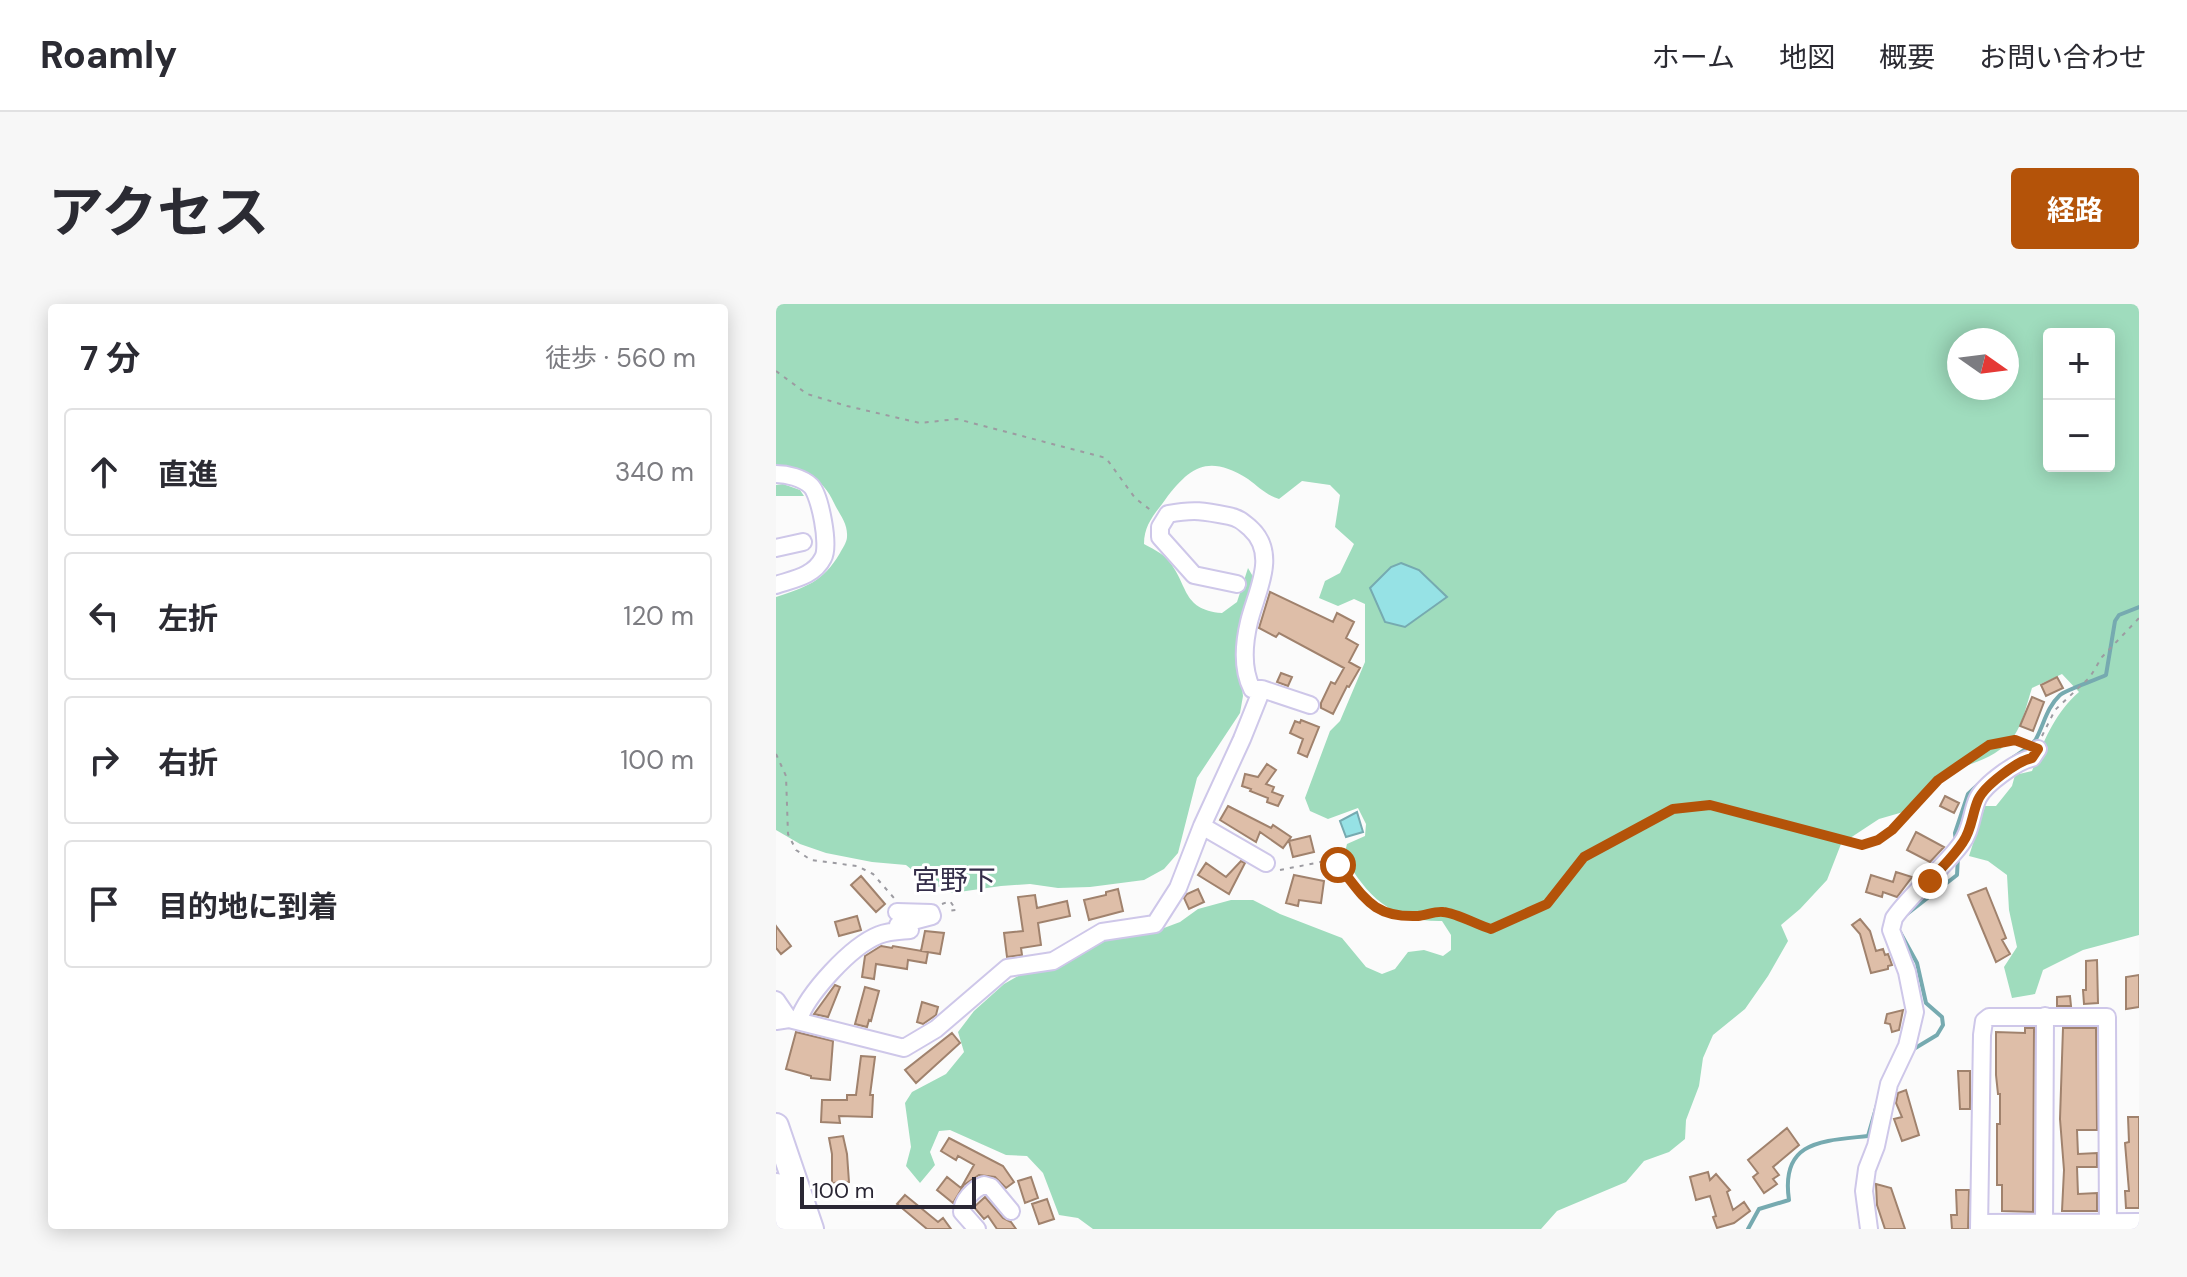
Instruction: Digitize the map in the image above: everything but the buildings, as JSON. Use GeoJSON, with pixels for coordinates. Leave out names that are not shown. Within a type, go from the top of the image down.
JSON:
{"type":"FeatureCollection","features":[{"type":"Feature","properties":{"kind":"highway"},"geometry":{"type":"LineString","coordinates":[[776,1126],[811,1229]]}},
{"type":"Feature","properties":{"kind":"highway"},"geometry":{"type":"LineString","coordinates":[[776,1186],[790,1229]]}},
{"type":"Feature","properties":{"kind":"street"},"geometry":{"type":"LineString","coordinates":[[776,474],[797,478],[812,486],[818,500],[826,545],[823,558],[808,575],[776,585]]}},
{"type":"Feature","properties":{"kind":"street"},"geometry":{"type":"LineString","coordinates":[[1237,584],[1194,575],[1160,537],[1163,520],[1168,514],[1194,509],[1238,518],[1258,535],[1265,556],[1264,574],[1249,623],[1245,676],[1252,689],[1262,689],[1310,705]]}},
{"type":"Feature","properties":{"kind":"street"},"geometry":{"type":"LineString","coordinates":[[776,548],[803,542]]}},
{"type":"Feature","properties":{"kind":"street"},"geometry":{"type":"LineString","coordinates":[[776,1000],[788,1020],[904,1048],[936,1029],[1007,968],[1053,961],[1102,932],[1155,924],[1178,888],[1262,689]]}},
{"type":"Feature","properties":{"kind":"street"},"geometry":{"type":"LineString","coordinates":[[1869,1229],[1864,1191],[1867,1169],[1876,1146],[1889,1084],[1907,1046],[1915,1012],[1910,982],[1891,930],[1894,918],[1963,843],[1979,797],[2006,771],[2023,759],[2032,758],[2038,749]]}},
{"type":"Feature","properties":{"kind":"street"},"geometry":{"type":"LineString","coordinates":[[1202,826],[1266,863]]}},
{"type":"Feature","properties":{"kind":"street"},"geometry":{"type":"LineString","coordinates":[[788,1020],[863,944],[881,934],[904,931],[898,924],[935,911],[899,908]]}},
{"type":"Feature","properties":{"kind":"street"},"geometry":{"type":"LineString","coordinates":[[2044,1226],[2045,1016]]}},
{"type":"Feature","properties":{"kind":"street"},"geometry":{"type":"LineString","coordinates":[[2108,1226],[2107,1017],[1989,1017],[1984,1021],[1982,1035],[1979,1226],[2108,1226],[2139,1222]]}},
{"type":"Feature","properties":{"kind":"street"},"geometry":{"type":"LineString","coordinates":[[977,1229],[962,1212],[962,1204],[978,1187],[991,1187],[1011,1211]]}},
{"type":"Feature","properties":{"kind":"path"},"geometry":{"type":"LineString","coordinates":[[776,371],[807,394],[847,406],[920,423],[957,419],[1106,458],[1135,498],[1163,520]]}},
{"type":"Feature","properties":{"kind":"path"},"geometry":{"type":"LineString","coordinates":[[1266,863],[1282,871],[1331,860],[1349,878],[1361,897],[1376,909],[1419,916],[1443,912],[1491,929],[1547,904],[1584,857],[1673,809],[1710,805],[1862,845],[1878,840],[1892,830],[1938,780],[1989,745],[2015,740],[2038,749],[2055,710],[2090,677],[2102,657],[2139,618]]}},
{"type":"Feature","properties":{"kind":"path"},"geometry":{"type":"LineString","coordinates":[[776,754],[786,776],[788,834],[796,850],[811,860],[857,866],[873,874],[899,908]]}},
{"type":"Feature","properties":{"kind":"green space"},"geometry":{"type":"Polygon","coordinates":[[[776,304],[2139,304],[2139,935],[2083,950],[2043,970],[2035,994],[2012,998],[2004,967],[2017,947],[2009,910],[2007,875],[1988,861],[1969,856],[1985,806],[1996,806],[2012,786],[2015,775],[2032,771],[2056,719],[2079,692],[2062,674],[2032,688],[2017,731],[2000,750],[1974,763],[1946,770],[1917,808],[1879,819],[1841,844],[1827,880],[1781,925],[1788,941],[1768,976],[1745,1009],[1713,1035],[1703,1058],[1699,1086],[1686,1120],[1685,1139],[1669,1152],[1644,1161],[1626,1182],[1557,1211],[1541,1229],[1093,1229],[1078,1218],[1059,1215],[1043,1173],[1027,1156],[1006,1155],[950,1130],[939,1131],[930,1152],[935,1165],[920,1183],[906,1166],[911,1147],[905,1103],[912,1092],[946,1074],[964,1052],[958,1032],[974,1011],[1004,984],[1025,972],[1060,965],[1107,938],[1156,931],[1180,922],[1198,909],[1231,900],[1253,900],[1342,938],[1366,967],[1382,974],[1395,969],[1408,952],[1424,950],[1443,956],[1451,950],[1451,935],[1442,921],[1409,917],[1396,912],[1362,884],[1344,856],[1347,844],[1365,836],[1366,824],[1358,808],[1328,819],[1310,811],[1305,798],[1330,731],[1340,721],[1365,662],[1365,604],[1354,599],[1338,606],[1319,598],[1325,581],[1340,573],[1354,544],[1335,527],[1340,495],[1330,485],[1302,481],[1279,499],[1222,467],[1202,467],[1183,479],[1154,516],[1144,537],[1144,544],[1166,558],[1173,567],[1192,601],[1208,611],[1222,613],[1237,602],[1248,568],[1255,580],[1239,661],[1243,696],[1240,713],[1197,778],[1178,853],[1164,869],[1144,880],[1090,887],[1058,888],[1030,884],[952,893],[927,882],[906,865],[826,853],[800,844],[776,830],[776,597],[820,577],[834,563],[847,537],[845,523],[824,487],[811,476],[776,466],[776,304]]]}},
{"type":"Feature","properties":{"kind":"green space"},"geometry":{"type":"Polygon","coordinates":[[[783,484],[800,490],[804,496],[776,496],[776,485],[783,484]]]}},
{"type":"Feature","properties":{"kind":"water"},"geometry":{"type":"Polygon","coordinates":[[[1401,563],[1419,570],[1447,597],[1405,627],[1385,622],[1370,588],[1391,567],[1401,563]]]}},
{"type":"Feature","properties":{"kind":"water"},"geometry":{"type":"Polygon","coordinates":[[[1357,812],[1363,832],[1346,837],[1340,821],[1357,812]]]}},
{"type":"Feature","properties":{"kind":"waterway"},"geometry":{"type":"LineString","coordinates":[[2011,759],[2034,742],[2060,695],[2106,675],[2115,621],[2119,615],[2139,607]]}},
{"type":"Feature","properties":{"kind":"waterway"},"geometry":{"type":"LineString","coordinates":[[1956,843],[1955,833],[1968,794],[1985,778]]}},
{"type":"Feature","properties":{"kind":"waterway"},"geometry":{"type":"LineString","coordinates":[[1907,914],[1957,875],[1958,856]]}},
{"type":"Feature","properties":{"kind":"waterway"},"geometry":{"type":"LineString","coordinates":[[1900,932],[1917,963],[1926,1003],[1942,1017],[1943,1025],[1937,1035],[1912,1050]]}},
{"type":"Feature","properties":{"kind":"waterway"},"geometry":{"type":"LineString","coordinates":[[1748,1229],[1759,1209],[1789,1200],[1791,1165],[1808,1147],[1868,1136],[1878,1101]]}},
{"type":"Feature","properties":{"kind":"district","name":"宮野下"},"geometry":{"type":"Point","coordinates":[954,880]}},
{"type":"Feature","properties":{"kind":"route"},"geometry":{"type":"LineString","coordinates":[[1338,865],[1361,897],[1376,909],[1419,916],[1443,912],[1491,929],[1547,904],[1584,857],[1673,809],[1710,805],[1862,845],[1878,840],[1892,830],[1938,780],[1989,745],[2015,740],[2038,749],[2032,758],[2023,759],[2006,771],[1979,797],[1963,843],[1930,881]]}}]}
